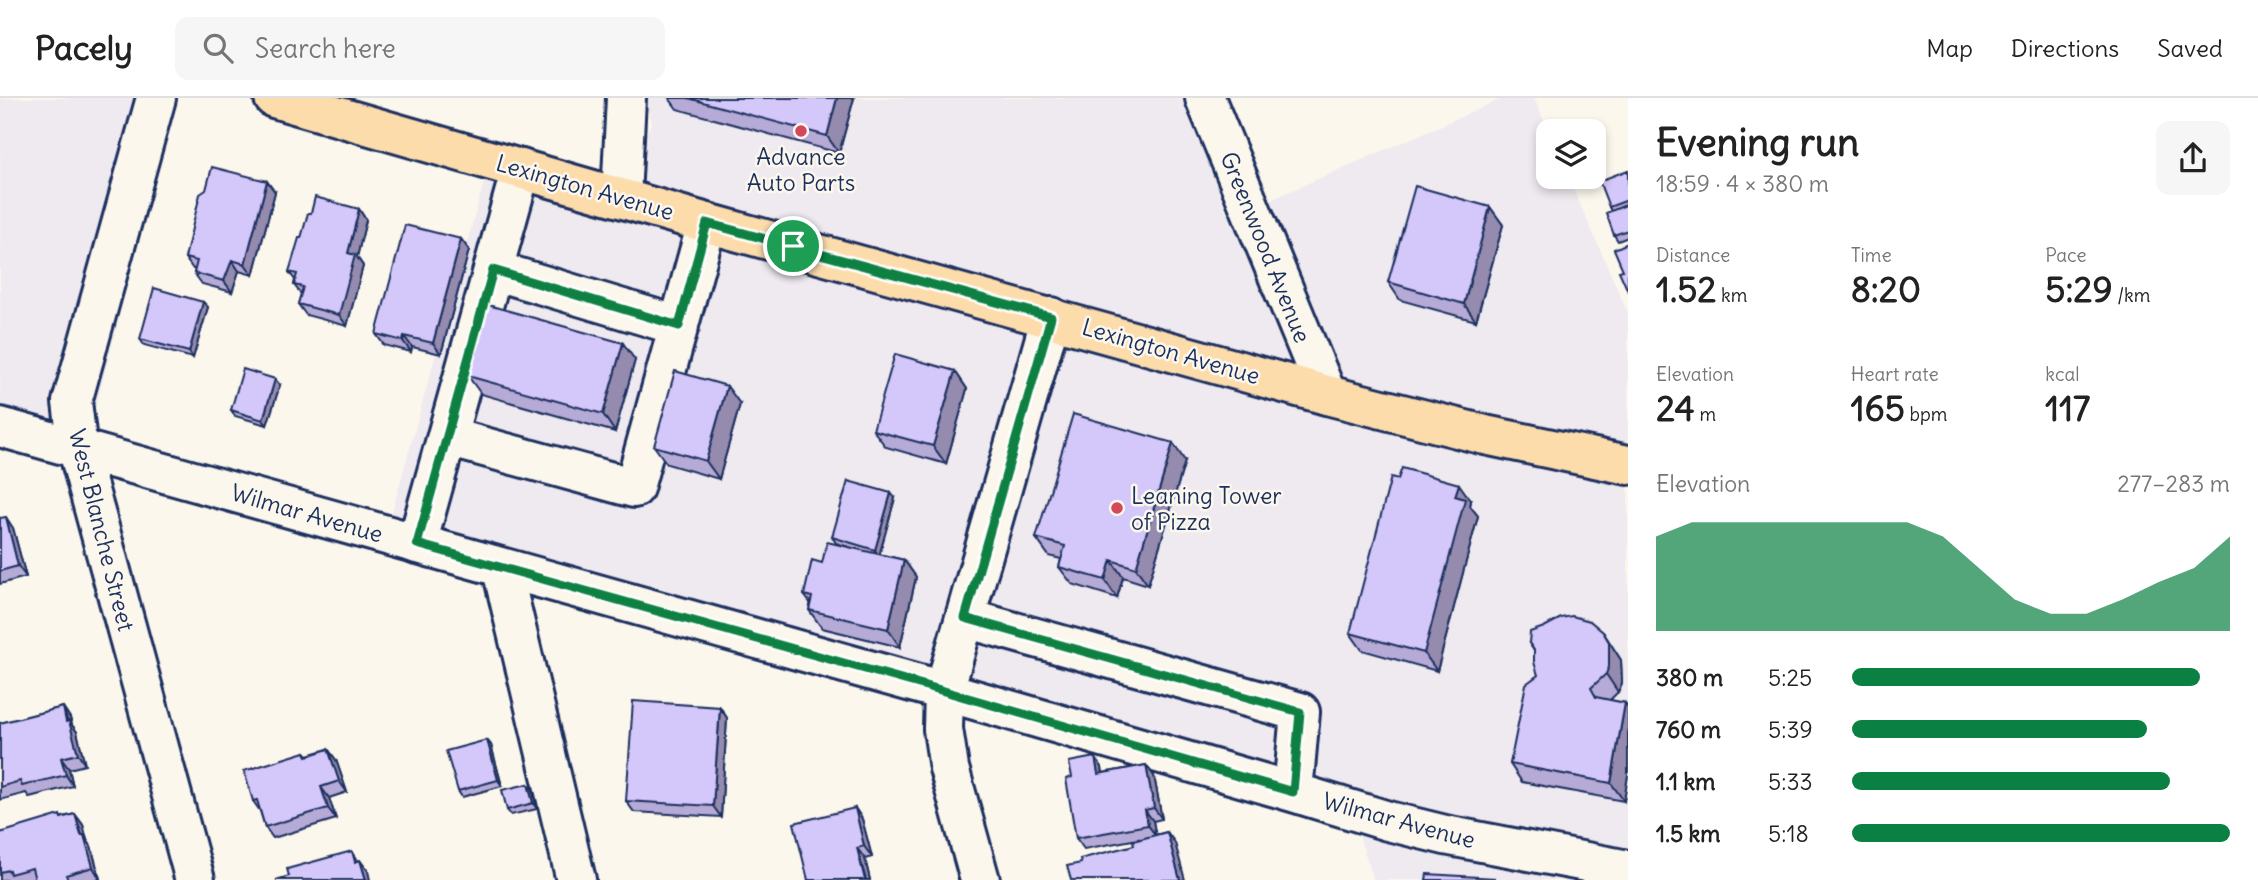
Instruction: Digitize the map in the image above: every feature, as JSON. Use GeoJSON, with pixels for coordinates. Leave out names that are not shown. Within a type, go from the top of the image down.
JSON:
{"type":"FeatureCollection","features":[{"type":"Feature","properties":{"kind":"main road","name":"Lexington Avenue"},"geometry":{"type":"LineString","coordinates":[[274,98],[707,223],[1327,395],[1485,435],[1628,465]]}},
{"type":"Feature","properties":{"kind":"street","name":"West Blanche Street"},"geometry":{"type":"LineString","coordinates":[[156,98],[72,402],[78,450],[195,880]]}},
{"type":"Feature","properties":{"kind":"street"},"geometry":{"type":"LineString","coordinates":[[621,197],[626,98]]}},
{"type":"Feature","properties":{"kind":"street","name":"Greenwood Avenue"},"geometry":{"type":"LineString","coordinates":[[1205,98],[1327,395]]}},
{"type":"Feature","properties":{"kind":"street"},"geometry":{"type":"LineString","coordinates":[[417,544],[521,169]]}},
{"type":"Feature","properties":{"kind":"street"},"geometry":{"type":"LineString","coordinates":[[448,437],[634,488],[707,223]]}},
{"type":"Feature","properties":{"kind":"street"},"geometry":{"type":"LineString","coordinates":[[493,270],[679,326]]}},
{"type":"Feature","properties":{"kind":"street"},"geometry":{"type":"LineString","coordinates":[[979,880],[949,768],[943,729],[944,691],[1051,317]]}},
{"type":"Feature","properties":{"kind":"street","name":"Wilmar Avenue"},"geometry":{"type":"LineString","coordinates":[[0,428],[944,691],[1388,821],[1445,835],[1628,870]]}},
{"type":"Feature","properties":{"kind":"street"},"geometry":{"type":"LineString","coordinates":[[502,569],[576,880]]}},
{"type":"Feature","properties":{"kind":"street"},"geometry":{"type":"LineString","coordinates":[[965,618],[1300,712],[1293,792]]}},
{"type":"Feature","properties":{"kind":"shaded area"},"geometry":{"type":"Polygon","coordinates":[[[0,98],[176,98],[89,432],[0,407],[0,98]]]}},
{"type":"Feature","properties":{"kind":"shaded area"},"geometry":{"type":"Polygon","coordinates":[[[643,98],[1182,98],[1229,218],[1504,98],[1534,98],[1543,119],[1536,119],[1536,189],[1573,189],[1628,313],[1628,880],[1374,880],[1342,785],[389,523],[492,153],[618,188],[652,122],[643,98]]]}},
{"type":"Feature","properties":{"kind":"building"},"geometry":{"type":"Polygon","coordinates":[[[688,98],[837,98],[827,136],[688,98]]]}},
{"type":"Feature","properties":{"kind":"building"},"geometry":{"type":"Polygon","coordinates":[[[212,167],[267,181],[245,264],[232,260],[224,281],[194,273],[197,261],[185,258],[200,194],[206,190],[212,167]]]}},
{"type":"Feature","properties":{"kind":"building"},"geometry":{"type":"Polygon","coordinates":[[[1628,170],[1628,200],[1609,207],[1602,189],[1606,189],[1606,178],[1628,170]]]}},
{"type":"Feature","properties":{"kind":"building"},"geometry":{"type":"Polygon","coordinates":[[[1415,186],[1490,207],[1464,304],[1388,282],[1415,186]]]}},
{"type":"Feature","properties":{"kind":"building"},"geometry":{"type":"Polygon","coordinates":[[[315,197],[359,209],[348,253],[355,255],[339,315],[298,304],[303,287],[294,285],[297,274],[289,272],[315,197]]]}},
{"type":"Feature","properties":{"kind":"building"},"geometry":{"type":"Polygon","coordinates":[[[1628,204],[1628,230],[1614,235],[1606,213],[1628,204]]]}},
{"type":"Feature","properties":{"kind":"building"},"geometry":{"type":"Polygon","coordinates":[[[405,225],[461,239],[433,343],[404,336],[403,341],[376,334],[405,225]]]}},
{"type":"Feature","properties":{"kind":"building"},"geometry":{"type":"Polygon","coordinates":[[[1628,243],[1628,291],[1619,271],[1623,270],[1614,249],[1628,243]]]}},
{"type":"Feature","properties":{"kind":"building"},"geometry":{"type":"Polygon","coordinates":[[[154,288],[203,302],[189,352],[140,339],[154,288]]]}},
{"type":"Feature","properties":{"kind":"building"},"geometry":{"type":"Polygon","coordinates":[[[488,305],[623,343],[603,414],[468,376],[488,305]]]}},
{"type":"Feature","properties":{"kind":"building"},"geometry":{"type":"Polygon","coordinates":[[[895,354],[955,371],[933,446],[873,430],[895,354]]]}},
{"type":"Feature","properties":{"kind":"building"},"geometry":{"type":"Polygon","coordinates":[[[243,369],[275,379],[263,420],[231,410],[243,369]]]}},
{"type":"Feature","properties":{"kind":"building"},"geometry":{"type":"Polygon","coordinates":[[[675,371],[727,386],[706,461],[654,446],[675,371]]]}},
{"type":"Feature","properties":{"kind":"building","name":"Leaning Tower of Pizza"},"geometry":{"type":"Polygon","coordinates":[[[1073,414],[1173,443],[1136,568],[1111,560],[1105,580],[1059,567],[1065,546],[1036,538],[1073,414]]]}},
{"type":"Feature","properties":{"kind":"building"},"geometry":{"type":"Polygon","coordinates":[[[1402,468],[1459,484],[1455,496],[1465,499],[1424,653],[1350,633],[1391,477],[1398,479],[1402,468]]]}},
{"type":"Feature","properties":{"kind":"building"},"geometry":{"type":"Polygon","coordinates":[[[848,481],[891,493],[875,550],[832,537],[848,481]]]}},
{"type":"Feature","properties":{"kind":"building"},"geometry":{"type":"Polygon","coordinates":[[[6,517],[18,566],[0,571],[0,518],[6,517]]]}},
{"type":"Feature","properties":{"kind":"building"},"geometry":{"type":"Polygon","coordinates":[[[827,542],[904,560],[888,629],[809,610],[812,597],[804,595],[812,560],[822,563],[827,542]]]}},
{"type":"Feature","properties":{"kind":"building"},"geometry":{"type":"Polygon","coordinates":[[[1572,616],[1590,621],[1603,632],[1609,642],[1609,666],[1606,674],[1591,688],[1596,697],[1625,703],[1611,783],[1510,764],[1526,684],[1538,675],[1534,650],[1529,643],[1530,632],[1572,616]]]}},
{"type":"Feature","properties":{"kind":"building"},"geometry":{"type":"Polygon","coordinates":[[[633,701],[720,707],[713,806],[626,801],[633,701]]]}},
{"type":"Feature","properties":{"kind":"building"},"geometry":{"type":"Polygon","coordinates":[[[63,707],[78,754],[61,758],[66,775],[22,786],[20,781],[0,787],[0,723],[63,707]]]}},
{"type":"Feature","properties":{"kind":"building"},"geometry":{"type":"Polygon","coordinates":[[[487,740],[498,780],[458,791],[446,751],[487,740]]]}},
{"type":"Feature","properties":{"kind":"building"},"geometry":{"type":"Polygon","coordinates":[[[328,749],[339,781],[321,787],[328,808],[265,827],[257,800],[253,801],[244,771],[305,752],[307,756],[328,749]]]}},
{"type":"Feature","properties":{"kind":"building"},"geometry":{"type":"Polygon","coordinates":[[[1095,757],[1098,774],[1146,765],[1154,808],[1145,810],[1148,825],[1076,838],[1066,779],[1072,777],[1069,762],[1095,757]]]}},
{"type":"Feature","properties":{"kind":"building"},"geometry":{"type":"Polygon","coordinates":[[[528,784],[533,803],[507,810],[502,790],[528,784]]]}},
{"type":"Feature","properties":{"kind":"building"},"geometry":{"type":"Polygon","coordinates":[[[855,808],[864,846],[857,848],[865,880],[808,880],[794,823],[855,808]]]}},
{"type":"Feature","properties":{"kind":"building"},"geometry":{"type":"Polygon","coordinates":[[[75,814],[93,867],[66,875],[68,880],[35,880],[32,868],[10,874],[9,870],[0,872],[0,833],[60,815],[61,818],[75,814]]]}},
{"type":"Feature","properties":{"kind":"building"},"geometry":{"type":"Polygon","coordinates":[[[1167,832],[1180,880],[1071,880],[1067,866],[1081,863],[1080,859],[1134,845],[1133,841],[1167,832]]]}},
{"type":"Feature","properties":{"kind":"building"},"geometry":{"type":"Polygon","coordinates":[[[352,851],[355,862],[360,860],[366,880],[276,880],[289,876],[287,869],[352,851]]]}},
{"type":"Feature","properties":{"kind":"building"},"geometry":{"type":"Polygon","coordinates":[[[1427,874],[1495,878],[1495,880],[1426,880],[1427,874]]]}},
{"type":"Feature","properties":{"kind":"place","name":"Advance Auto Parts"},"geometry":{"type":"Point","coordinates":[801,131]}},
{"type":"Feature","properties":{"kind":"place","name":"Leaning Tower of Pizza"},"geometry":{"type":"Point","coordinates":[1117,508]}},
{"type":"Feature","properties":{"kind":"route"},"geometry":{"type":"LineString","coordinates":[[707,223],[793,246],[1051,317],[965,618],[1300,712],[1293,792],[944,691],[417,544],[493,270],[679,326],[707,223]]}}]}
